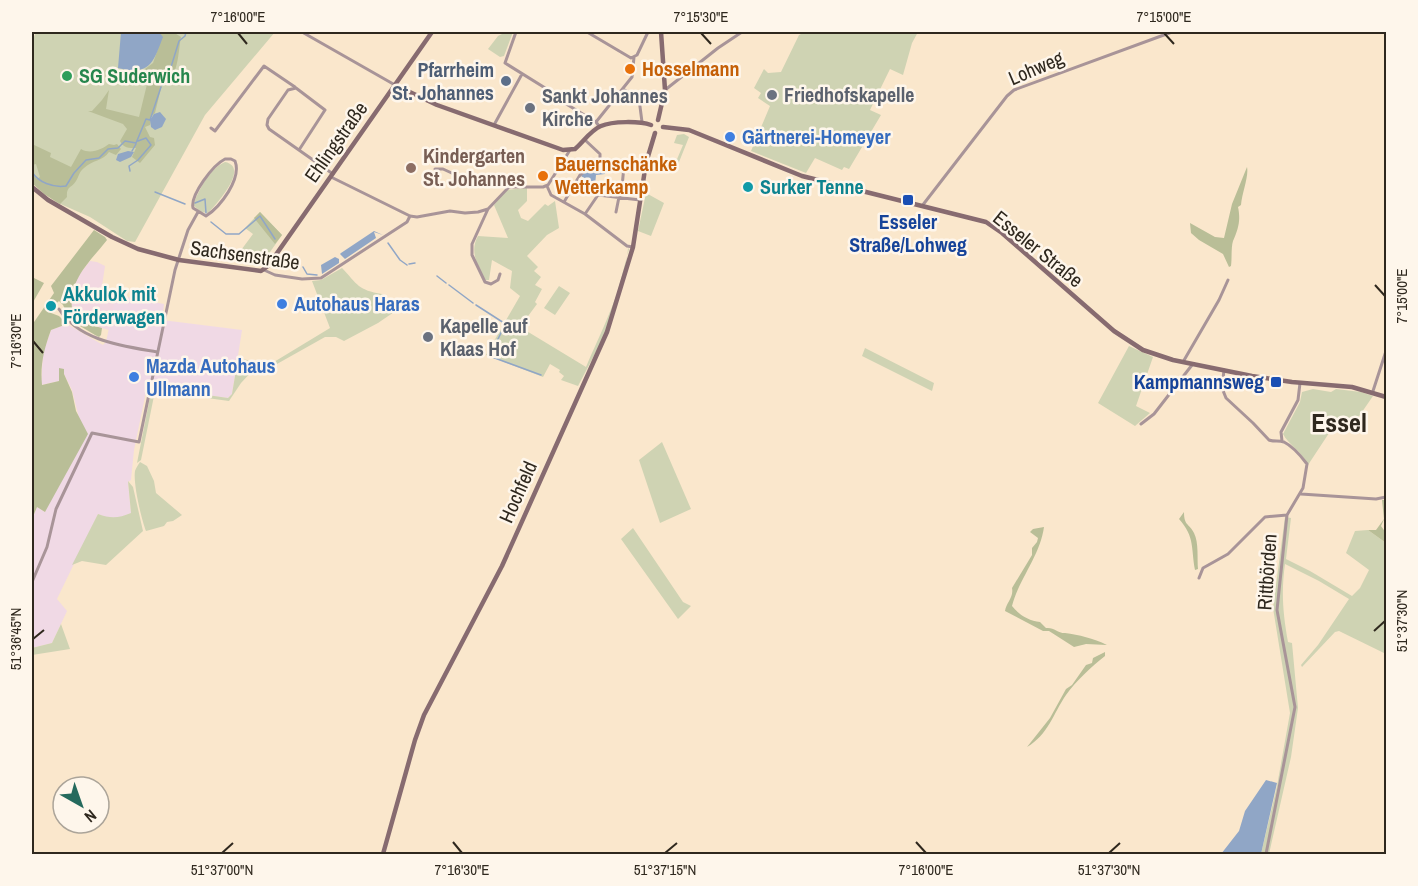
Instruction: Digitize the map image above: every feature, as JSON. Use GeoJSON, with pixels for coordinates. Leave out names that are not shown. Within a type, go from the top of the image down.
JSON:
{"type":"FeatureCollection","features":[{"type":"Feature","properties":{"kind":"street"},"geometry":{"type":"LineString","coordinates":[[302,32],[395,85],[436,105],[544,144],[570,150],[575,149],[585,140],[632,77],[634,57],[648,32]]}},
{"type":"Feature","properties":{"kind":"street","name":"Ehlingstraße"},"geometry":{"type":"LineString","coordinates":[[264,270],[432,32]]}},
{"type":"Feature","properties":{"kind":"street"},"geometry":{"type":"LineString","coordinates":[[516,32],[505,57],[505,63],[597,124],[642,122],[651,125]]}},
{"type":"Feature","properties":{"kind":"street"},"geometry":{"type":"LineString","coordinates":[[587,32],[628,57],[634,57]]}},
{"type":"Feature","properties":{"kind":"street"},"geometry":{"type":"LineString","coordinates":[[651,125],[658,120],[665,90],[661,32]]}},
{"type":"Feature","properties":{"kind":"street"},"geometry":{"type":"LineString","coordinates":[[665,90],[742,32]]}},
{"type":"Feature","properties":{"kind":"street","name":"Lohweg"},"geometry":{"type":"LineString","coordinates":[[922,206],[1006,96],[1014,90],[1172,32]]}},
{"type":"Feature","properties":{"kind":"street"},"geometry":{"type":"LineString","coordinates":[[211,128],[215,131],[264,66],[325,110],[299,150]]}},
{"type":"Feature","properties":{"kind":"street"},"geometry":{"type":"LineString","coordinates":[[494,125],[522,74]]}},
{"type":"Feature","properties":{"kind":"street"},"geometry":{"type":"LineString","coordinates":[[296,88],[288,90],[268,118],[267,125],[269,129],[332,176],[410,216],[417,217],[450,211],[471,213],[488,209]]}},
{"type":"Feature","properties":{"kind":"street"},"geometry":{"type":"LineString","coordinates":[[623,89],[639,99],[642,122]]}},
{"type":"Feature","properties":{"kind":"street"},"geometry":{"type":"LineString","coordinates":[[651,125],[651,130],[655,133],[660,132],[663,127],[658,120]]}},
{"type":"Feature","properties":{"kind":"street","name":"Esseler Straße"},"geometry":{"type":"LineString","coordinates":[[663,127],[689,130],[802,176],[986,222],[1002,233],[1125,340],[1157,356],[1300,383],[1352,387],[1373,391],[1386,397]]}},
{"type":"Feature","properties":{"kind":"street","name":"Hochfeld"},"geometry":{"type":"LineString","coordinates":[[384,855],[424,715],[502,566],[596,356],[616,305],[633,247],[646,163],[655,133]]}},
{"type":"Feature","properties":{"kind":"street"},"geometry":{"type":"LineString","coordinates":[[564,202],[580,175],[600,158],[600,154],[585,140]]}},
{"type":"Feature","properties":{"kind":"street"},"geometry":{"type":"LineString","coordinates":[[547,186],[570,150]]}},
{"type":"Feature","properties":{"kind":"street"},"geometry":{"type":"LineString","coordinates":[[233,159],[237,170],[223,198],[206,216],[198,212],[191,205],[207,176],[222,160],[233,159]]}},
{"type":"Feature","properties":{"kind":"street"},"geometry":{"type":"LineString","coordinates":[[616,212],[624,166]]}},
{"type":"Feature","properties":{"kind":"street"},"geometry":{"type":"LineString","coordinates":[[435,169],[443,169],[469,181],[491,181],[509,187],[547,186]]}},
{"type":"Feature","properties":{"kind":"street"},"geometry":{"type":"LineString","coordinates":[[547,186],[551,195],[585,214],[627,246],[633,247]]}},
{"type":"Feature","properties":{"kind":"street","name":"Sachsenstraße"},"geometry":{"type":"LineString","coordinates":[[32,187],[48,200],[112,237],[149,253],[178,260],[258,272],[264,270],[275,275],[312,280],[327,276],[407,222],[410,216]]}},
{"type":"Feature","properties":{"kind":"street"},"geometry":{"type":"LineString","coordinates":[[500,274],[498,280],[487,283],[472,255],[472,244],[488,209],[509,187]]}},
{"type":"Feature","properties":{"kind":"street"},"geometry":{"type":"LineString","coordinates":[[585,214],[598,195],[640,200]]}},
{"type":"Feature","properties":{"kind":"street"},"geometry":{"type":"LineString","coordinates":[[32,582],[47,548],[56,509],[93,434],[139,442],[178,260],[188,230],[198,212]]}},
{"type":"Feature","properties":{"kind":"street"},"geometry":{"type":"LineString","coordinates":[[1183,362],[1228,280]]}},
{"type":"Feature","properties":{"kind":"street"},"geometry":{"type":"LineString","coordinates":[[59,309],[65,318],[112,345],[157,352]]}},
{"type":"Feature","properties":{"kind":"street"},"geometry":{"type":"LineString","coordinates":[[1373,391],[1386,351]]}},
{"type":"Feature","properties":{"kind":"street"},"geometry":{"type":"LineString","coordinates":[[1141,424],[1161,406],[1193,363]]}},
{"type":"Feature","properties":{"kind":"street","name":"Rittbörden"},"geometry":{"type":"LineString","coordinates":[[1224,370],[1222,388],[1228,401],[1269,440],[1282,441],[1298,453],[1307,464],[1301,494],[1287,515],[1277,610],[1295,707],[1266,855]]}},
{"type":"Feature","properties":{"kind":"street"},"geometry":{"type":"LineString","coordinates":[[1282,441],[1281,432],[1298,400],[1300,383]]}},
{"type":"Feature","properties":{"kind":"street"},"geometry":{"type":"LineString","coordinates":[[1301,494],[1376,499],[1386,497]]}},
{"type":"Feature","properties":{"kind":"street"},"geometry":{"type":"LineString","coordinates":[[1199,578],[1203,568],[1228,554],[1265,517],[1287,515]]}},
{"type":"Feature","properties":{"kind":"shaded area"},"geometry":{"type":"Polygon","coordinates":[[[90,261],[105,266],[103,295],[116,298],[109,330],[87,324],[73,315],[71,304],[75,280],[90,261]]]}},
{"type":"Feature","properties":{"kind":"shaded area"},"geometry":{"type":"Polygon","coordinates":[[[116,295],[164,304],[162,320],[242,330],[232,394],[228,398],[147,387],[134,450],[131,480],[128,482],[131,513],[119,518],[107,518],[98,514],[57,599],[67,611],[52,643],[32,648],[32,519],[37,507],[45,512],[79,418],[64,369],[59,369],[60,381],[41,385],[43,353],[51,330],[67,324],[103,345],[106,342],[116,295]]]}},
{"type":"Feature","properties":{"kind":"green space"},"geometry":{"type":"Polygon","coordinates":[[[36,32],[275,32],[205,115],[135,242],[127,241],[90,217],[56,202],[32,183],[32,42],[36,32]]]}},
{"type":"Feature","properties":{"kind":"green space"},"geometry":{"type":"Polygon","coordinates":[[[159,32],[173,32],[181,37],[175,71],[168,81],[162,84],[155,113],[151,117],[150,125],[145,127],[150,137],[154,138],[155,145],[140,163],[132,157],[136,148],[129,148],[120,141],[127,129],[123,124],[88,111],[92,111],[109,90],[106,109],[139,117],[150,72],[145,69],[153,63],[162,37],[159,32]]]}},
{"type":"Feature","properties":{"kind":"green space"},"geometry":{"type":"Polygon","coordinates":[[[506,32],[513,32],[504,56],[500,57],[488,49],[498,36],[506,32]]]}},
{"type":"Feature","properties":{"kind":"green space"},"geometry":{"type":"Polygon","coordinates":[[[805,32],[918,32],[912,43],[903,75],[890,69],[870,110],[881,115],[849,169],[844,167],[842,170],[815,158],[806,173],[751,151],[770,106],[758,98],[761,93],[754,88],[764,69],[768,73],[781,72],[799,35],[805,32]]]}},
{"type":"Feature","properties":{"kind":"green space"},"geometry":{"type":"Polygon","coordinates":[[[684,134],[689,137],[677,167],[669,164],[670,162],[675,164],[683,145],[674,143],[677,135],[684,134]]]}},
{"type":"Feature","properties":{"kind":"green space"},"geometry":{"type":"Polygon","coordinates":[[[32,144],[51,153],[50,157],[71,167],[81,149],[92,151],[109,144],[117,144],[121,149],[116,155],[109,152],[84,168],[68,189],[67,197],[60,204],[32,183],[32,174],[37,179],[40,177],[36,164],[32,165],[32,144]]]}},
{"type":"Feature","properties":{"kind":"green space"},"geometry":{"type":"Polygon","coordinates":[[[225,162],[232,165],[233,178],[208,213],[201,212],[193,205],[198,193],[209,175],[225,162]]]}},
{"type":"Feature","properties":{"kind":"green space"},"geometry":{"type":"Polygon","coordinates":[[[1247,167],[1229,267],[1223,254],[1191,233],[1190,223],[1215,237],[1224,238],[1232,204],[1247,167]]]}},
{"type":"Feature","properties":{"kind":"green space"},"geometry":{"type":"Polygon","coordinates":[[[527,188],[527,201],[518,210],[521,218],[528,221],[545,204],[548,206],[555,201],[559,228],[547,235],[527,256],[538,267],[534,271],[541,277],[535,285],[542,289],[535,302],[537,304],[520,327],[586,367],[617,294],[607,331],[578,386],[561,380],[564,376],[559,372],[560,370],[550,364],[543,377],[486,355],[520,296],[510,288],[512,271],[492,260],[489,280],[485,280],[475,258],[475,242],[478,236],[508,238],[494,205],[506,190],[527,188]]]}},
{"type":"Feature","properties":{"kind":"green space"},"geometry":{"type":"Polygon","coordinates":[[[646,193],[664,203],[651,236],[638,231],[646,193]]]}},
{"type":"Feature","properties":{"kind":"green space"},"geometry":{"type":"Polygon","coordinates":[[[260,212],[282,235],[258,266],[233,261],[253,234],[245,228],[260,212]]]}},
{"type":"Feature","properties":{"kind":"green space"},"geometry":{"type":"Polygon","coordinates":[[[260,212],[282,235],[275,244],[254,218],[260,212]]]}},
{"type":"Feature","properties":{"kind":"green space"},"geometry":{"type":"Polygon","coordinates":[[[94,230],[107,240],[80,274],[72,303],[73,315],[87,324],[102,328],[101,335],[99,337],[70,320],[59,301],[51,308],[51,313],[59,316],[67,324],[51,330],[42,364],[42,385],[59,381],[59,368],[64,369],[76,411],[88,434],[45,512],[37,507],[32,519],[32,325],[54,293],[51,286],[94,230]]]}},
{"type":"Feature","properties":{"kind":"green space"},"geometry":{"type":"Polygon","coordinates":[[[627,257],[623,277],[617,294],[627,257]]]}},
{"type":"Feature","properties":{"kind":"green space"},"geometry":{"type":"Polygon","coordinates":[[[342,268],[359,286],[382,294],[397,310],[344,341],[336,337],[325,337],[268,369],[254,369],[229,401],[155,391],[141,460],[137,463],[152,387],[228,398],[232,394],[238,358],[269,365],[330,328],[312,281],[321,280],[342,268]]]}},
{"type":"Feature","properties":{"kind":"green space"},"geometry":{"type":"Polygon","coordinates":[[[32,277],[44,283],[32,304],[32,277]]]}},
{"type":"Feature","properties":{"kind":"green space"},"geometry":{"type":"Polygon","coordinates":[[[559,286],[570,293],[555,315],[544,308],[559,286]]]}},
{"type":"Feature","properties":{"kind":"green space"},"geometry":{"type":"Polygon","coordinates":[[[1129,346],[1153,357],[1136,406],[1150,413],[1135,426],[1098,403],[1129,346]]]}},
{"type":"Feature","properties":{"kind":"green space"},"geometry":{"type":"Polygon","coordinates":[[[865,348],[934,383],[932,391],[862,356],[865,348]]]}},
{"type":"Feature","properties":{"kind":"green space"},"geometry":{"type":"Polygon","coordinates":[[[1313,389],[1331,392],[1336,389],[1373,396],[1351,428],[1333,427],[1308,465],[1283,434],[1300,402],[1302,392],[1313,389]]]}},
{"type":"Feature","properties":{"kind":"green space"},"geometry":{"type":"Polygon","coordinates":[[[662,442],[691,509],[660,523],[639,460],[662,442]]]}},
{"type":"Feature","properties":{"kind":"green space"},"geometry":{"type":"Polygon","coordinates":[[[140,462],[147,466],[154,481],[156,493],[182,515],[167,522],[164,526],[146,531],[135,484],[135,471],[140,462]]]}},
{"type":"Feature","properties":{"kind":"green space"},"geometry":{"type":"Polygon","coordinates":[[[128,481],[133,487],[143,531],[106,565],[82,561],[72,565],[98,514],[115,517],[131,513],[128,481]]]}},
{"type":"Feature","properties":{"kind":"green space"},"geometry":{"type":"Polygon","coordinates":[[[1382,500],[1384,500],[1386,515],[1381,526],[1386,533],[1386,543],[1368,530],[1376,530],[1384,519],[1382,500]]]}},
{"type":"Feature","properties":{"kind":"green space"},"geometry":{"type":"Polygon","coordinates":[[[1184,512],[1186,522],[1197,541],[1198,569],[1195,570],[1192,543],[1188,531],[1179,519],[1184,512]]]}},
{"type":"Feature","properties":{"kind":"green space"},"geometry":{"type":"Polygon","coordinates":[[[1285,517],[1291,518],[1286,559],[1352,596],[1360,588],[1369,570],[1346,553],[1355,531],[1368,530],[1386,543],[1386,654],[1339,631],[1335,632],[1302,667],[1301,665],[1318,645],[1349,599],[1285,564],[1284,612],[1288,642],[1292,643],[1298,708],[1291,757],[1269,854],[1261,854],[1277,786],[1290,713],[1273,608],[1285,517]]]}},
{"type":"Feature","properties":{"kind":"green space"},"geometry":{"type":"Polygon","coordinates":[[[1044,527],[1038,548],[1012,606],[1024,617],[1040,622],[1046,628],[1086,637],[1107,645],[1086,644],[1074,647],[1049,631],[1043,631],[1005,611],[1012,588],[1032,555],[1032,548],[1037,542],[1038,538],[1030,532],[1033,529],[1044,527]]]}},
{"type":"Feature","properties":{"kind":"green space"},"geometry":{"type":"Polygon","coordinates":[[[633,528],[683,602],[691,606],[678,619],[621,539],[633,528]]]}},
{"type":"Feature","properties":{"kind":"green space"},"geometry":{"type":"Polygon","coordinates":[[[61,624],[70,649],[32,655],[32,648],[52,643],[61,624]]]}},
{"type":"Feature","properties":{"kind":"green space"},"geometry":{"type":"Polygon","coordinates":[[[1105,652],[1105,656],[1070,690],[1050,724],[1027,747],[1050,718],[1066,689],[1072,685],[1086,665],[1092,663],[1093,658],[1105,652]]]}},
{"type":"Feature","properties":{"kind":"water"},"geometry":{"type":"Polygon","coordinates":[[[121,32],[159,32],[163,37],[153,60],[144,69],[118,68],[121,32]]]}},
{"type":"Feature","properties":{"kind":"water"},"geometry":{"type":"Polygon","coordinates":[[[160,112],[166,119],[162,127],[155,130],[151,127],[150,120],[154,114],[160,112]]]}},
{"type":"Feature","properties":{"kind":"water"},"geometry":{"type":"Polygon","coordinates":[[[134,152],[131,157],[120,162],[116,160],[118,154],[134,152]]]}},
{"type":"Feature","properties":{"kind":"water"},"geometry":{"type":"Polygon","coordinates":[[[604,158],[607,160],[605,174],[596,175],[595,185],[581,176],[588,168],[592,169],[604,158]]]}},
{"type":"Feature","properties":{"kind":"water"},"geometry":{"type":"Polygon","coordinates":[[[374,231],[383,235],[374,232],[376,238],[345,259],[340,254],[341,253],[374,231]]]}},
{"type":"Feature","properties":{"kind":"water"},"geometry":{"type":"Polygon","coordinates":[[[335,257],[339,259],[339,263],[322,274],[321,265],[335,257]]]}},
{"type":"Feature","properties":{"kind":"water"},"geometry":{"type":"Polygon","coordinates":[[[1266,780],[1277,783],[1261,854],[1221,854],[1239,831],[1245,811],[1266,780]]]}},
{"type":"Feature","properties":{"kind":"waterway"},"geometry":{"type":"LineString","coordinates":[[162,85],[171,67],[179,41],[186,32]]}},
{"type":"Feature","properties":{"kind":"waterway"},"geometry":{"type":"LineString","coordinates":[[32,172],[46,184],[66,186],[86,160],[99,158],[108,149],[118,148],[125,141],[136,143],[146,119],[150,120],[161,87]]}},
{"type":"Feature","properties":{"kind":"waterway"},"geometry":{"type":"LineString","coordinates":[[130,171],[129,166],[138,160],[151,145],[146,138],[138,141]]}},
{"type":"Feature","properties":{"kind":"waterway"},"geometry":{"type":"LineString","coordinates":[[132,151],[136,144]]}},
{"type":"Feature","properties":{"kind":"waterway"},"geometry":{"type":"LineString","coordinates":[[155,192],[185,204]]}},
{"type":"Feature","properties":{"kind":"waterway"},"geometry":{"type":"LineString","coordinates":[[195,203],[205,199],[206,213]]}},
{"type":"Feature","properties":{"kind":"waterway"},"geometry":{"type":"LineString","coordinates":[[211,222],[226,234],[239,234],[260,216],[275,239]]}},
{"type":"Feature","properties":{"kind":"waterway"},"geometry":{"type":"LineString","coordinates":[[388,243],[400,260],[407,265]]}},
{"type":"Feature","properties":{"kind":"waterway"},"geometry":{"type":"LineString","coordinates":[[409,264],[415,263]]}},
{"type":"Feature","properties":{"kind":"waterway"},"geometry":{"type":"LineString","coordinates":[[303,267],[307,274],[317,275]]}},
{"type":"Feature","properties":{"kind":"waterway"},"geometry":{"type":"LineString","coordinates":[[437,276],[446,283]]}},
{"type":"Feature","properties":{"kind":"waterway"},"geometry":{"type":"LineString","coordinates":[[449,285],[473,303]]}},
{"type":"Feature","properties":{"kind":"waterway"},"geometry":{"type":"LineString","coordinates":[[476,305],[504,323],[492,357],[541,375]]}},
{"type":"Feature","properties":{"kind":"place","name":"Hosselmann"},"geometry":{"type":"Point","coordinates":[630,69]}},
{"type":"Feature","properties":{"kind":"place","name":"SG Suderwich"},"geometry":{"type":"Point","coordinates":[67,76]}},
{"type":"Feature","properties":{"kind":"place","name":"Pfarrheim St. Johannes"},"geometry":{"type":"Point","coordinates":[506,81]}},
{"type":"Feature","properties":{"kind":"place","name":"Friedhofskapelle"},"geometry":{"type":"Point","coordinates":[772,95]}},
{"type":"Feature","properties":{"kind":"place","name":"Sankt Johannes Kirche"},"geometry":{"type":"Point","coordinates":[530,108]}},
{"type":"Feature","properties":{"kind":"place","name":"Gärtnerei-Homeyer"},"geometry":{"type":"Point","coordinates":[730,137]}},
{"type":"Feature","properties":{"kind":"place","name":"Kindergarten St. Johannes"},"geometry":{"type":"Point","coordinates":[411,168]}},
{"type":"Feature","properties":{"kind":"place","name":"Bauernschänke Wetterkamp"},"geometry":{"type":"Point","coordinates":[543,176]}},
{"type":"Feature","properties":{"kind":"place","name":"Surker Tenne"},"geometry":{"type":"Point","coordinates":[748,187]}},
{"type":"Feature","properties":{"kind":"place","name":"Esseler Straße/Lohweg"},"geometry":{"type":"Point","coordinates":[908,200]}},
{"type":"Feature","properties":{"kind":"place","name":"Autohaus Haras"},"geometry":{"type":"Point","coordinates":[282,304]}},
{"type":"Feature","properties":{"kind":"place","name":"Akkulok mit Förderwagen"},"geometry":{"type":"Point","coordinates":[51,306]}},
{"type":"Feature","properties":{"kind":"place","name":"Kapelle auf Klaas Hof"},"geometry":{"type":"Point","coordinates":[428,337]}},
{"type":"Feature","properties":{"kind":"place","name":"Mazda Autohaus Ullmann"},"geometry":{"type":"Point","coordinates":[134,377]}},
{"type":"Feature","properties":{"kind":"place","name":"Kampmannsweg"},"geometry":{"type":"Point","coordinates":[1276,382]}},
{"type":"Feature","properties":{"kind":"district","name":"Essel"},"geometry":{"type":"Point","coordinates":[1339,423]}}]}
